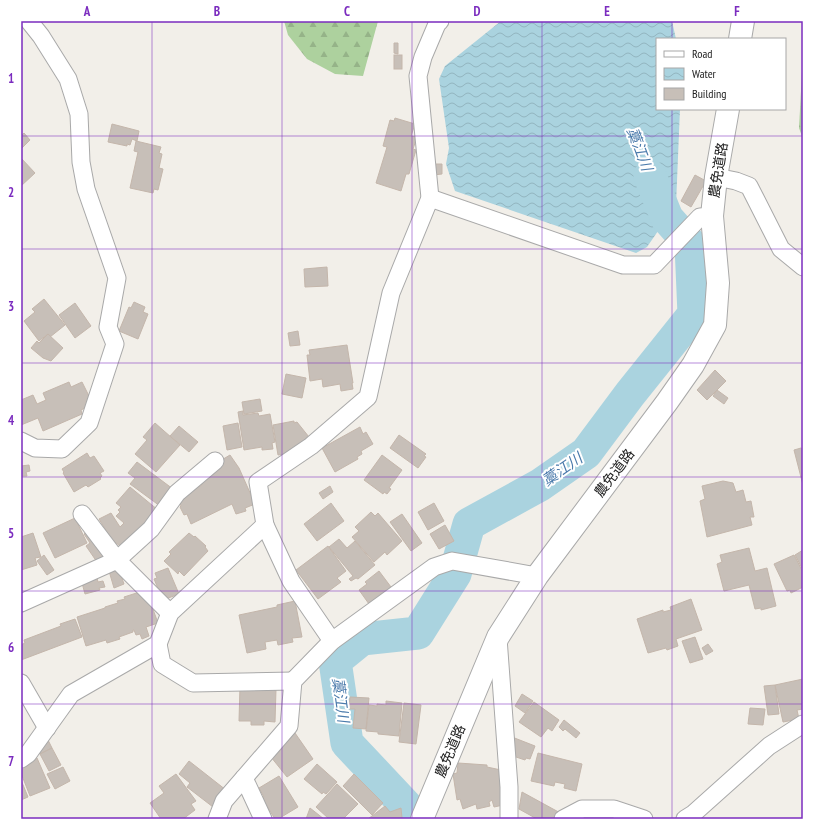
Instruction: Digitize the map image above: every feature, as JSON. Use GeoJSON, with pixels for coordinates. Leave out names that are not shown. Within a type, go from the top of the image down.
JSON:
{"type":"FeatureCollection","features":[{"type":"Feature","properties":{"kind":"street"},"geometry":{"type":"LineString","coordinates":[[21,441],[35,448],[62,449],[89,423],[115,344],[108,327],[117,278],[86,189],[80,162],[79,114],[68,79],[41,36],[29,21]]}},
{"type":"Feature","properties":{"kind":"street"},"geometry":{"type":"LineString","coordinates":[[332,641],[291,581],[265,525],[258,482],[311,446],[368,397],[391,293],[430,198],[418,76],[437,24],[440,21]]}},
{"type":"Feature","properties":{"kind":"street"},"geometry":{"type":"LineString","coordinates":[[740,38],[743,21]]}},
{"type":"Feature","properties":{"kind":"street","name":"農免道路"},"geometry":{"type":"LineString","coordinates":[[422,819],[498,636],[537,576],[693,365],[715,324],[718,283],[712,216],[716,177],[728,110]]}},
{"type":"Feature","properties":{"kind":"street"},"geometry":{"type":"LineString","coordinates":[[716,177],[736,181],[749,186],[781,249],[803,267]]}},
{"type":"Feature","properties":{"kind":"street"},"geometry":{"type":"LineString","coordinates":[[430,198],[623,265],[654,265],[700,217],[712,216]]}},
{"type":"Feature","properties":{"kind":"street"},"geometry":{"type":"LineString","coordinates":[[21,603],[117,560],[151,529],[177,493],[215,461]]}},
{"type":"Feature","properties":{"kind":"street"},"geometry":{"type":"LineString","coordinates":[[82,514],[117,560],[170,613]]}},
{"type":"Feature","properties":{"kind":"street"},"geometry":{"type":"LineString","coordinates":[[265,525],[170,613],[158,644],[162,664],[193,683],[293,681]]}},
{"type":"Feature","properties":{"kind":"street"},"geometry":{"type":"LineString","coordinates":[[216,819],[224,801],[289,726],[293,681],[332,641],[434,567],[458,562],[537,576]]}},
{"type":"Feature","properties":{"kind":"street"},"geometry":{"type":"LineString","coordinates":[[498,636],[509,787],[509,819]]}},
{"type":"Feature","properties":{"kind":"street"},"geometry":{"type":"LineString","coordinates":[[21,759],[28,754],[71,694],[158,644]]}},
{"type":"Feature","properties":{"kind":"street"},"geometry":{"type":"LineString","coordinates":[[21,683],[47,728]]}},
{"type":"Feature","properties":{"kind":"street"},"geometry":{"type":"LineString","coordinates":[[685,819],[693,814],[769,746],[803,724]]}},
{"type":"Feature","properties":{"kind":"street"},"geometry":{"type":"LineString","coordinates":[[244,778],[263,819]]}},
{"type":"Feature","properties":{"kind":"street"},"geometry":{"type":"LineString","coordinates":[[563,819],[582,809],[614,809],[644,819]]}},
{"type":"Feature","properties":{"kind":"green space"},"geometry":{"type":"Polygon","coordinates":[[[284,21],[378,21],[363,76],[335,74],[307,59],[288,35],[284,21]]]}},
{"type":"Feature","properties":{"kind":"green space"},"geometry":{"type":"Polygon","coordinates":[[[803,53],[803,139],[799,128],[803,53]]]}},
{"type":"Feature","properties":{"kind":"water"},"geometry":{"type":"Polygon","coordinates":[[[501,21],[672,21],[676,38],[656,38],[656,110],[680,110],[676,205],[647,247],[636,253],[455,191],[446,164],[449,148],[439,79],[445,66],[501,21]]]}},
{"type":"Feature","properties":{"kind":"building"},"geometry":{"type":"Polygon","coordinates":[[[394,43],[398,43],[398,54],[394,53],[394,43]]]}},
{"type":"Feature","properties":{"kind":"building"},"geometry":{"type":"Polygon","coordinates":[[[394,55],[402,55],[402,69],[394,69],[394,55]]]}},
{"type":"Feature","properties":{"kind":"building"},"geometry":{"type":"Polygon","coordinates":[[[395,118],[415,124],[411,136],[417,137],[413,149],[416,150],[409,174],[406,174],[401,191],[376,183],[387,147],[383,146],[390,120],[394,121],[395,118]]]}},
{"type":"Feature","properties":{"kind":"building"},"geometry":{"type":"Polygon","coordinates":[[[112,124],[139,131],[137,141],[132,139],[130,145],[127,144],[127,146],[108,142],[112,124]]]}},
{"type":"Feature","properties":{"kind":"building"},"geometry":{"type":"Polygon","coordinates":[[[24,133],[30,140],[21,149],[21,136],[24,133]]]}},
{"type":"Feature","properties":{"kind":"building"},"geometry":{"type":"Polygon","coordinates":[[[136,141],[161,147],[159,153],[162,154],[159,168],[163,169],[158,190],[154,189],[153,193],[130,188],[138,152],[134,151],[136,141]]]}},
{"type":"Feature","properties":{"kind":"building"},"geometry":{"type":"Polygon","coordinates":[[[21,158],[35,173],[21,186],[21,158]]]}},
{"type":"Feature","properties":{"kind":"building"},"geometry":{"type":"Polygon","coordinates":[[[433,164],[442,164],[442,174],[433,175],[433,164]]]}},
{"type":"Feature","properties":{"kind":"building"},"geometry":{"type":"Polygon","coordinates":[[[695,175],[706,181],[691,207],[681,201],[695,175]]]}},
{"type":"Feature","properties":{"kind":"building"},"geometry":{"type":"Polygon","coordinates":[[[327,267],[328,286],[305,287],[304,269],[327,267]]]}},
{"type":"Feature","properties":{"kind":"building"},"geometry":{"type":"Polygon","coordinates":[[[44,299],[65,325],[50,337],[48,334],[39,341],[24,321],[35,312],[32,309],[44,299]]]}},
{"type":"Feature","properties":{"kind":"building"},"geometry":{"type":"Polygon","coordinates":[[[134,302],[145,307],[143,312],[148,314],[138,339],[119,331],[129,307],[131,308],[134,302]]]}},
{"type":"Feature","properties":{"kind":"building"},"geometry":{"type":"Polygon","coordinates":[[[75,303],[91,326],[75,338],[59,315],[75,303]]]}},
{"type":"Feature","properties":{"kind":"building"},"geometry":{"type":"Polygon","coordinates":[[[298,331],[300,345],[290,346],[288,333],[298,331]]]}},
{"type":"Feature","properties":{"kind":"building"},"geometry":{"type":"Polygon","coordinates":[[[48,334],[63,348],[51,361],[43,358],[31,348],[37,341],[39,343],[48,334]]]}},
{"type":"Feature","properties":{"kind":"building"},"geometry":{"type":"Polygon","coordinates":[[[347,345],[353,389],[341,391],[340,384],[323,387],[322,379],[310,381],[307,355],[310,355],[309,350],[347,345]]]}},
{"type":"Feature","properties":{"kind":"building"},"geometry":{"type":"Polygon","coordinates":[[[715,370],[726,381],[707,400],[697,390],[715,370]]]}},
{"type":"Feature","properties":{"kind":"building"},"geometry":{"type":"Polygon","coordinates":[[[286,374],[306,378],[302,398],[282,394],[286,374]]]}},
{"type":"Feature","properties":{"kind":"building"},"geometry":{"type":"Polygon","coordinates":[[[69,382],[71,387],[82,382],[93,404],[81,410],[82,414],[43,431],[38,418],[21,425],[21,400],[33,395],[37,404],[46,400],[43,393],[69,382]]]}},
{"type":"Feature","properties":{"kind":"building"},"geometry":{"type":"Polygon","coordinates":[[[717,390],[728,398],[724,404],[713,396],[717,390]]]}},
{"type":"Feature","properties":{"kind":"building"},"geometry":{"type":"Polygon","coordinates":[[[260,399],[262,411],[244,414],[242,402],[260,399]]]}},
{"type":"Feature","properties":{"kind":"building"},"geometry":{"type":"Polygon","coordinates":[[[243,411],[243,415],[258,413],[259,416],[270,414],[275,442],[272,443],[273,449],[262,450],[262,447],[244,450],[238,412],[243,411]]]}},
{"type":"Feature","properties":{"kind":"building"},"geometry":{"type":"Polygon","coordinates":[[[294,421],[294,423],[297,422],[309,437],[299,452],[278,455],[273,425],[294,421]]]}},
{"type":"Feature","properties":{"kind":"building"},"geometry":{"type":"Polygon","coordinates":[[[155,423],[180,445],[156,472],[135,454],[147,440],[143,437],[155,423]]]}},
{"type":"Feature","properties":{"kind":"building"},"geometry":{"type":"Polygon","coordinates":[[[238,423],[242,447],[227,450],[223,426],[238,423]]]}},
{"type":"Feature","properties":{"kind":"building"},"geometry":{"type":"Polygon","coordinates":[[[179,426],[198,442],[189,452],[170,436],[179,426]]]}},
{"type":"Feature","properties":{"kind":"building"},"geometry":{"type":"Polygon","coordinates":[[[360,427],[363,434],[366,432],[373,444],[361,451],[362,454],[357,457],[358,459],[335,472],[322,448],[360,427]]]}},
{"type":"Feature","properties":{"kind":"building"},"geometry":{"type":"Polygon","coordinates":[[[399,435],[426,454],[424,456],[426,457],[418,468],[390,448],[399,435]]]}},
{"type":"Feature","properties":{"kind":"building"},"geometry":{"type":"Polygon","coordinates":[[[801,448],[803,449],[803,485],[794,450],[801,448]]]}},
{"type":"Feature","properties":{"kind":"building"},"geometry":{"type":"Polygon","coordinates":[[[87,453],[90,458],[94,456],[104,471],[100,473],[102,476],[100,478],[101,479],[88,487],[86,485],[74,492],[62,469],[87,453]]]}},
{"type":"Feature","properties":{"kind":"building"},"geometry":{"type":"Polygon","coordinates":[[[230,455],[239,468],[255,504],[245,508],[246,511],[236,514],[232,504],[191,524],[187,514],[184,515],[180,507],[178,498],[202,485],[199,478],[230,455]]]}},
{"type":"Feature","properties":{"kind":"building"},"geometry":{"type":"Polygon","coordinates":[[[382,455],[402,470],[389,488],[391,489],[387,494],[384,492],[383,494],[364,480],[382,455]]]}},
{"type":"Feature","properties":{"kind":"building"},"geometry":{"type":"Polygon","coordinates":[[[137,462],[173,489],[160,506],[130,484],[135,478],[128,473],[137,462]]]}},
{"type":"Feature","properties":{"kind":"building"},"geometry":{"type":"Polygon","coordinates":[[[29,465],[30,471],[26,472],[27,476],[21,476],[21,466],[29,465]]]}},
{"type":"Feature","properties":{"kind":"building"},"geometry":{"type":"Polygon","coordinates":[[[723,481],[733,483],[736,492],[743,490],[746,502],[751,501],[754,517],[750,517],[752,525],[707,537],[700,501],[705,499],[702,486],[723,481]]]}},
{"type":"Feature","properties":{"kind":"building"},"geometry":{"type":"Polygon","coordinates":[[[330,486],[333,492],[323,499],[319,493],[330,486]]]}},
{"type":"Feature","properties":{"kind":"building"},"geometry":{"type":"Polygon","coordinates":[[[130,487],[158,510],[127,551],[112,540],[99,519],[111,513],[120,527],[124,523],[116,516],[120,512],[118,510],[121,507],[116,503],[130,487]]]}},
{"type":"Feature","properties":{"kind":"building"},"geometry":{"type":"Polygon","coordinates":[[[331,503],[344,521],[317,541],[304,524],[331,503]]]}},
{"type":"Feature","properties":{"kind":"building"},"geometry":{"type":"Polygon","coordinates":[[[434,503],[444,521],[428,530],[418,512],[434,503]]]}},
{"type":"Feature","properties":{"kind":"building"},"geometry":{"type":"Polygon","coordinates":[[[371,512],[375,516],[378,513],[402,541],[387,555],[385,552],[374,562],[352,537],[359,531],[355,527],[371,512]]]}},
{"type":"Feature","properties":{"kind":"building"},"geometry":{"type":"Polygon","coordinates":[[[402,514],[422,543],[411,551],[390,522],[402,514]]]}},
{"type":"Feature","properties":{"kind":"building"},"geometry":{"type":"Polygon","coordinates":[[[75,518],[87,543],[55,558],[43,533],[75,518]]]}},
{"type":"Feature","properties":{"kind":"building"},"geometry":{"type":"Polygon","coordinates":[[[445,525],[454,541],[439,549],[430,534],[445,525]]]}},
{"type":"Feature","properties":{"kind":"building"},"geometry":{"type":"Polygon","coordinates":[[[92,528],[110,554],[97,562],[86,546],[90,543],[84,534],[92,528]]]}},
{"type":"Feature","properties":{"kind":"building"},"geometry":{"type":"Polygon","coordinates":[[[33,533],[41,557],[35,558],[37,565],[21,570],[21,537],[33,533]]]}},
{"type":"Feature","properties":{"kind":"building"},"geometry":{"type":"Polygon","coordinates":[[[189,533],[194,537],[195,536],[206,546],[205,547],[208,551],[184,576],[179,571],[178,574],[164,561],[171,554],[169,552],[189,533]]]}},
{"type":"Feature","properties":{"kind":"building"},"geometry":{"type":"Polygon","coordinates":[[[339,539],[347,548],[355,541],[375,565],[358,579],[356,578],[351,581],[349,579],[353,576],[329,547],[339,539]]]}},
{"type":"Feature","properties":{"kind":"building"},"geometry":{"type":"Polygon","coordinates":[[[328,546],[346,571],[337,578],[341,582],[318,599],[296,570],[328,546]]]}},
{"type":"Feature","properties":{"kind":"building"},"geometry":{"type":"Polygon","coordinates":[[[749,548],[755,571],[767,568],[776,606],[761,610],[761,608],[755,609],[749,585],[724,591],[717,564],[722,562],[720,555],[749,548]]]}},
{"type":"Feature","properties":{"kind":"building"},"geometry":{"type":"Polygon","coordinates":[[[803,550],[803,570],[795,555],[803,550]]]}},
{"type":"Feature","properties":{"kind":"building"},"geometry":{"type":"Polygon","coordinates":[[[44,555],[54,570],[47,575],[37,561],[44,555]]]}},
{"type":"Feature","properties":{"kind":"building"},"geometry":{"type":"Polygon","coordinates":[[[794,555],[803,572],[803,587],[791,593],[790,590],[787,591],[774,564],[794,555]]]}},
{"type":"Feature","properties":{"kind":"building"},"geometry":{"type":"Polygon","coordinates":[[[118,567],[124,584],[114,588],[109,571],[118,567]]]}},
{"type":"Feature","properties":{"kind":"building"},"geometry":{"type":"Polygon","coordinates":[[[168,568],[179,594],[163,600],[154,579],[157,578],[155,573],[168,568]]]}},
{"type":"Feature","properties":{"kind":"building"},"geometry":{"type":"Polygon","coordinates":[[[379,571],[391,587],[369,604],[359,590],[367,584],[365,582],[379,571]]]}},
{"type":"Feature","properties":{"kind":"building"},"geometry":{"type":"Polygon","coordinates":[[[97,578],[98,582],[103,581],[105,587],[85,594],[82,583],[97,578]]]}},
{"type":"Feature","properties":{"kind":"building"},"geometry":{"type":"Polygon","coordinates":[[[146,590],[158,623],[146,627],[149,636],[142,639],[140,634],[136,635],[133,630],[133,632],[119,637],[120,639],[107,643],[106,640],[86,646],[77,617],[118,603],[117,601],[125,599],[124,597],[146,590]]]}},
{"type":"Feature","properties":{"kind":"building"},"geometry":{"type":"Polygon","coordinates":[[[691,599],[702,630],[676,639],[678,646],[667,650],[666,648],[648,653],[637,619],[663,610],[663,612],[671,610],[670,607],[691,599]]]}},
{"type":"Feature","properties":{"kind":"building"},"geometry":{"type":"Polygon","coordinates":[[[295,601],[302,637],[292,638],[293,642],[278,645],[277,640],[265,642],[266,649],[247,653],[239,615],[277,607],[277,605],[295,601]]]}},
{"type":"Feature","properties":{"kind":"building"},"geometry":{"type":"Polygon","coordinates":[[[75,619],[82,637],[21,660],[21,645],[25,643],[24,640],[75,619]]]}},
{"type":"Feature","properties":{"kind":"building"},"geometry":{"type":"Polygon","coordinates":[[[695,637],[703,659],[690,663],[682,641],[695,637]]]}},
{"type":"Feature","properties":{"kind":"building"},"geometry":{"type":"Polygon","coordinates":[[[708,644],[713,651],[706,655],[702,648],[708,644]]]}},
{"type":"Feature","properties":{"kind":"building"},"geometry":{"type":"Polygon","coordinates":[[[803,679],[803,709],[797,710],[799,719],[783,722],[775,685],[803,679]]]}},
{"type":"Feature","properties":{"kind":"building"},"geometry":{"type":"Polygon","coordinates":[[[775,685],[779,714],[768,715],[764,686],[775,685]]]}},
{"type":"Feature","properties":{"kind":"building"},"geometry":{"type":"Polygon","coordinates":[[[240,686],[276,689],[275,722],[264,721],[264,725],[251,725],[251,721],[239,721],[240,686]]]}},
{"type":"Feature","properties":{"kind":"building"},"geometry":{"type":"Polygon","coordinates":[[[522,694],[533,701],[525,713],[515,706],[522,694]]]}},
{"type":"Feature","properties":{"kind":"building"},"geometry":{"type":"Polygon","coordinates":[[[350,697],[369,698],[366,729],[353,728],[355,709],[349,709],[350,697]]]}},
{"type":"Feature","properties":{"kind":"building"},"geometry":{"type":"Polygon","coordinates":[[[386,701],[402,703],[399,736],[366,731],[369,705],[386,705],[386,701]]]}},
{"type":"Feature","properties":{"kind":"building"},"geometry":{"type":"Polygon","coordinates":[[[534,702],[559,720],[552,731],[548,728],[541,737],[519,722],[534,702]]]}},
{"type":"Feature","properties":{"kind":"building"},"geometry":{"type":"Polygon","coordinates":[[[404,703],[421,705],[416,744],[399,742],[404,703]]]}},
{"type":"Feature","properties":{"kind":"building"},"geometry":{"type":"Polygon","coordinates":[[[750,708],[765,709],[763,725],[748,724],[750,708]]]}},
{"type":"Feature","properties":{"kind":"building"},"geometry":{"type":"Polygon","coordinates":[[[564,720],[580,733],[576,738],[565,729],[563,731],[559,727],[564,720]]]}},
{"type":"Feature","properties":{"kind":"building"},"geometry":{"type":"Polygon","coordinates":[[[295,733],[313,759],[287,777],[271,757],[282,749],[279,745],[295,733]]]}},
{"type":"Feature","properties":{"kind":"building"},"geometry":{"type":"Polygon","coordinates":[[[45,734],[52,748],[40,754],[36,747],[45,734]]]}},
{"type":"Feature","properties":{"kind":"building"},"geometry":{"type":"Polygon","coordinates":[[[512,737],[535,746],[530,759],[526,758],[525,760],[507,754],[512,737]]]}},
{"type":"Feature","properties":{"kind":"building"},"geometry":{"type":"Polygon","coordinates":[[[52,748],[61,765],[49,771],[40,754],[52,748]]]}},
{"type":"Feature","properties":{"kind":"building"},"geometry":{"type":"Polygon","coordinates":[[[538,753],[582,764],[576,791],[564,788],[565,784],[555,782],[554,786],[531,781],[538,753]]]}},
{"type":"Feature","properties":{"kind":"building"},"geometry":{"type":"Polygon","coordinates":[[[37,758],[50,788],[30,796],[21,773],[21,764],[37,758]]]}},
{"type":"Feature","properties":{"kind":"building"},"geometry":{"type":"Polygon","coordinates":[[[189,761],[226,790],[213,807],[187,787],[190,783],[179,774],[189,761]]]}},
{"type":"Feature","properties":{"kind":"building"},"geometry":{"type":"Polygon","coordinates":[[[458,763],[487,765],[487,767],[501,770],[508,804],[494,807],[492,800],[489,802],[490,806],[477,809],[476,804],[463,809],[460,799],[457,800],[453,774],[457,773],[458,763]]]}},
{"type":"Feature","properties":{"kind":"building"},"geometry":{"type":"Polygon","coordinates":[[[317,764],[337,782],[326,794],[323,792],[322,794],[304,779],[317,764]]]}},
{"type":"Feature","properties":{"kind":"building"},"geometry":{"type":"Polygon","coordinates":[[[63,767],[70,781],[55,789],[47,774],[63,767]]]}},
{"type":"Feature","properties":{"kind":"building"},"geometry":{"type":"Polygon","coordinates":[[[176,774],[196,801],[191,804],[195,810],[183,819],[161,819],[150,803],[164,793],[159,786],[176,774]]]}},
{"type":"Feature","properties":{"kind":"building"},"geometry":{"type":"Polygon","coordinates":[[[354,774],[383,803],[372,815],[343,786],[354,774]]]}},
{"type":"Feature","properties":{"kind":"building"},"geometry":{"type":"Polygon","coordinates":[[[279,776],[298,807],[278,819],[275,819],[262,798],[264,797],[259,788],[279,776]]]}},
{"type":"Feature","properties":{"kind":"building"},"geometry":{"type":"Polygon","coordinates":[[[21,780],[28,797],[21,800],[21,780]]]}},
{"type":"Feature","properties":{"kind":"building"},"geometry":{"type":"Polygon","coordinates":[[[337,784],[358,804],[343,819],[329,819],[316,807],[337,784]]]}},
{"type":"Feature","properties":{"kind":"building"},"geometry":{"type":"Polygon","coordinates":[[[522,792],[564,815],[562,819],[537,819],[519,809],[522,792]]]}},
{"type":"Feature","properties":{"kind":"building"},"geometry":{"type":"Polygon","coordinates":[[[385,806],[390,812],[401,808],[402,818],[368,819],[385,806]]]}},
{"type":"Feature","properties":{"kind":"building"},"geometry":{"type":"Polygon","coordinates":[[[310,808],[324,819],[306,819],[310,808]]]}},
{"type":"Feature","properties":{"kind":"waterway","name":"藁江川"},"geometry":{"type":"LineString","coordinates":[[410,810],[347,743],[335,661],[362,639],[418,633],[455,574],[469,524],[540,485],[586,453],[630,394],[694,314],[691,245],[667,218],[650,176]]}}]}
